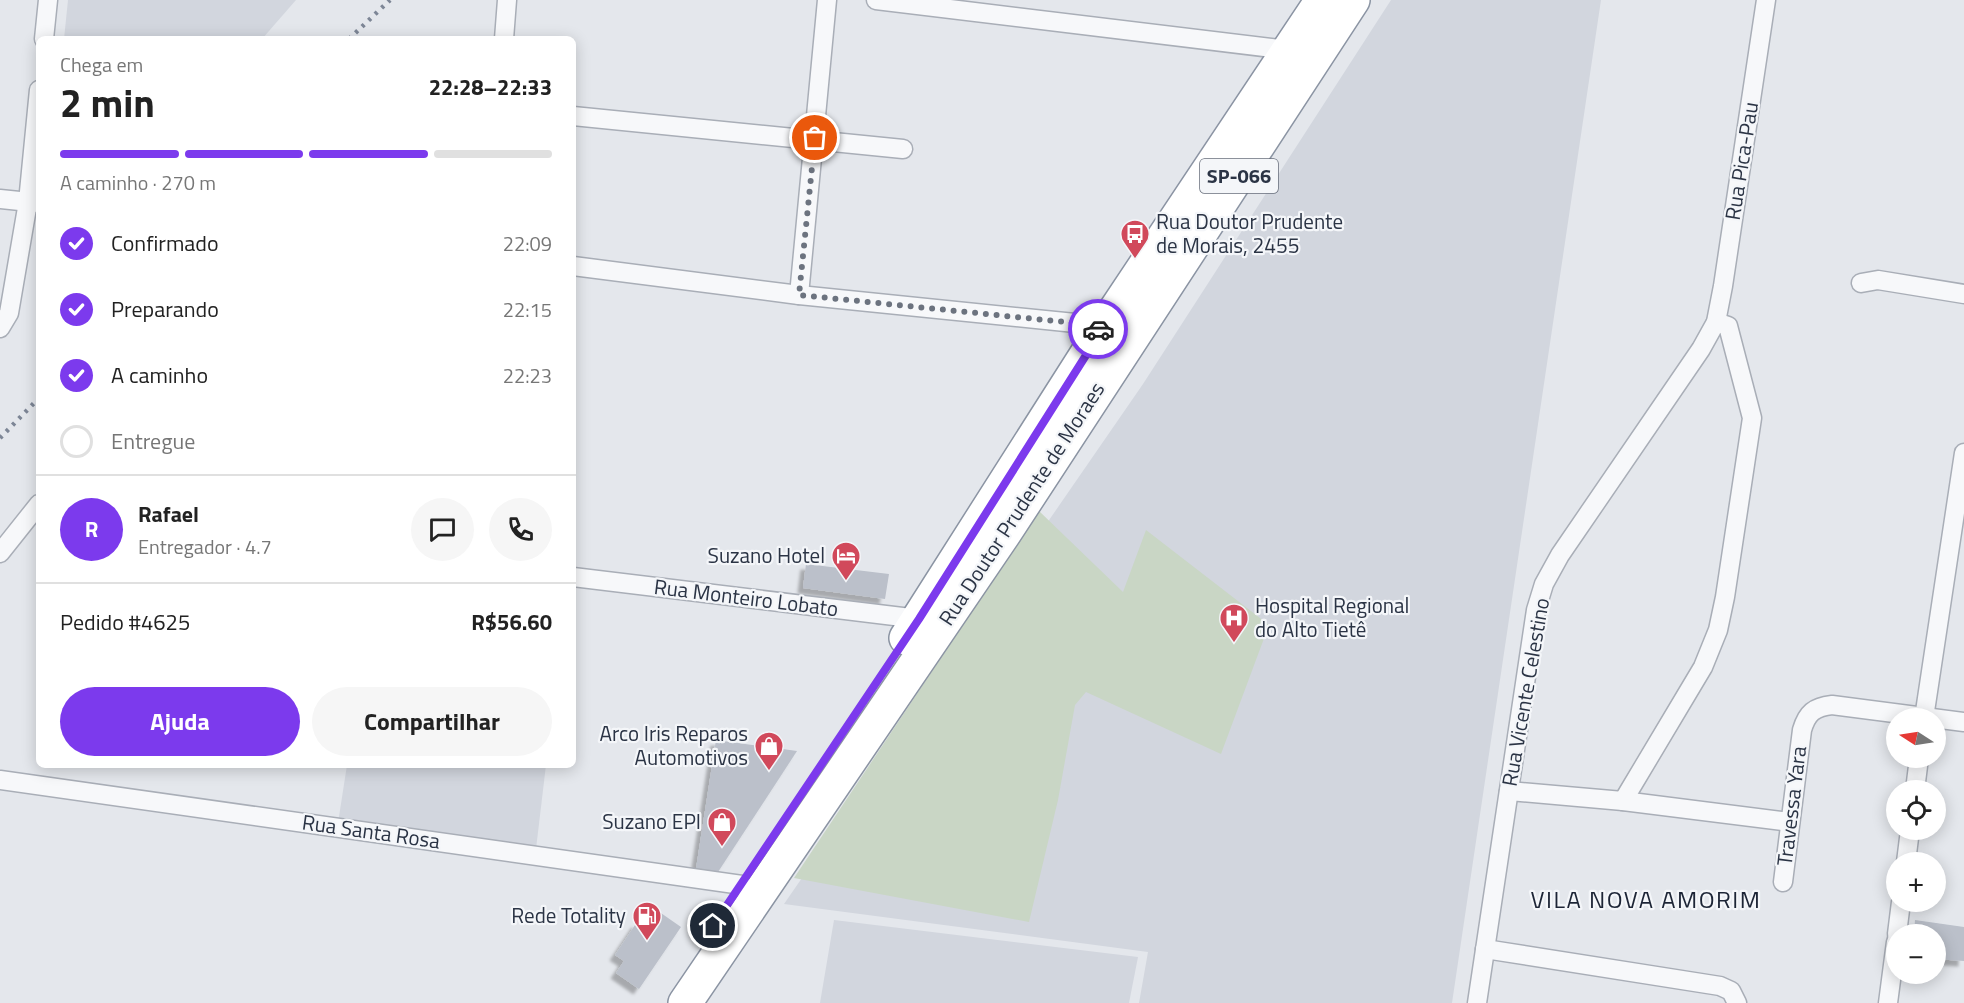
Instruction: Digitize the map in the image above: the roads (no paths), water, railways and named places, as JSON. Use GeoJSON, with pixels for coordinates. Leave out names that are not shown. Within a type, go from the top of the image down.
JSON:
{"type":"FeatureCollection","features":[{"type":"Feature","properties":{"kind":"highway","name":"Rua Doutor Prudente de Moraes"},"geometry":{"type":"LineString","coordinates":[[686,1003],[1006,531],[1112,340],[1288,50],[1322,0]]}},
{"type":"Feature","properties":{"kind":"highway","name":"Rua Doutor Prudente de Moraes"},"geometry":{"type":"LineString","coordinates":[[661,1003],[919,619],[1112,340],[1145,320],[1353,0]]}},
{"type":"Feature","properties":{"kind":"street"},"geometry":{"type":"LineString","coordinates":[[44,36],[48,0]]}},
{"type":"Feature","properties":{"kind":"street"},"geometry":{"type":"LineString","coordinates":[[504,36],[507,0]]}},
{"type":"Feature","properties":{"kind":"street"},"geometry":{"type":"LineString","coordinates":[[799,295],[827,0]]}},
{"type":"Feature","properties":{"kind":"street"},"geometry":{"type":"LineString","coordinates":[[876,0],[1288,50]]}},
{"type":"Feature","properties":{"kind":"street","name":"Rua Pica-Pau"},"geometry":{"type":"LineString","coordinates":[[1716,322],[1724,286],[1766,0]]}},
{"type":"Feature","properties":{"kind":"street"},"geometry":{"type":"LineString","coordinates":[[576,116],[815,138],[903,149]]}},
{"type":"Feature","properties":{"kind":"street"},"geometry":{"type":"LineString","coordinates":[[0,328],[4,325],[9,313],[33,202],[36,146]]}},
{"type":"Feature","properties":{"kind":"street"},"geometry":{"type":"LineString","coordinates":[[0,198],[33,202]]}},
{"type":"Feature","properties":{"kind":"street"},"geometry":{"type":"LineString","coordinates":[[576,266],[799,295],[1075,323],[1112,340]]}},
{"type":"Feature","properties":{"kind":"street"},"geometry":{"type":"LineString","coordinates":[[1861,282],[1878,280],[1964,294]]}},
{"type":"Feature","properties":{"kind":"street"},"geometry":{"type":"LineString","coordinates":[[1623,801],[1703,667],[1718,630],[1725,597],[1752,417],[1728,326],[1716,322]]}},
{"type":"Feature","properties":{"kind":"street","name":"Rua Vicente Celestino"},"geometry":{"type":"LineString","coordinates":[[1478,1003],[1536,610],[1544,584],[1560,555],[1701,349],[1716,322]]}},
{"type":"Feature","properties":{"kind":"street"},"geometry":{"type":"LineString","coordinates":[[1925,708],[1964,453]]}},
{"type":"Feature","properties":{"kind":"street"},"geometry":{"type":"LineString","coordinates":[[0,553],[36,508]]}},
{"type":"Feature","properties":{"kind":"street","name":"Rua Monteiro Lobato"},"geometry":{"type":"LineString","coordinates":[[576,577],[919,619]]}},
{"type":"Feature","properties":{"kind":"street","name":"Travessa Yara"},"geometry":{"type":"LineString","coordinates":[[1783,882],[1802,730],[1806,717],[1820,706],[1832,705],[1886,712]]}},
{"type":"Feature","properties":{"kind":"street"},"geometry":{"type":"LineString","coordinates":[[1946,720],[1964,722]]}},
{"type":"Feature","properties":{"kind":"street","name":"Rua Santa Rosa"},"geometry":{"type":"LineString","coordinates":[[0,780],[742,885]]}},
{"type":"Feature","properties":{"kind":"street"},"geometry":{"type":"LineString","coordinates":[[1509,790],[1623,801],[1790,822]]}},
{"type":"Feature","properties":{"kind":"street"},"geometry":{"type":"LineString","coordinates":[[1485,949],[1718,994],[1731,991],[1737,1003]]}},
{"type":"Feature","properties":{"kind":"street"},"geometry":{"type":"LineString","coordinates":[[1891,1003],[1893,984]]}},
{"type":"Feature","properties":{"kind":"railway"},"geometry":{"type":"LineString","coordinates":[[352,36],[390,0]]}},
{"type":"Feature","properties":{"kind":"railway"},"geometry":{"type":"LineString","coordinates":[[0,438],[36,401]]}},
{"type":"Feature","properties":{"kind":"place","name":"Rua Doutor Prudente de Morais, 2455"},"geometry":{"type":"Point","coordinates":[1135,260]}},
{"type":"Feature","properties":{"kind":"place","name":"Suzano Hotel"},"geometry":{"type":"Point","coordinates":[846,582]}},
{"type":"Feature","properties":{"kind":"place","name":"Hospital Regional do Alto Tietê"},"geometry":{"type":"Point","coordinates":[1234,644]}},
{"type":"Feature","properties":{"kind":"place","name":"Arco Iris Reparos Automotivos"},"geometry":{"type":"Point","coordinates":[769,772]}},
{"type":"Feature","properties":{"kind":"place","name":"Suzano EPI"},"geometry":{"type":"Point","coordinates":[722,848]}},
{"type":"Feature","properties":{"kind":"place","name":"Rede Totality"},"geometry":{"type":"Point","coordinates":[647,942]}},
{"type":"Feature","properties":{"kind":"district","name":"VILA NOVA AMORIM"},"geometry":{"type":"Point","coordinates":[1646,900]}}]}
